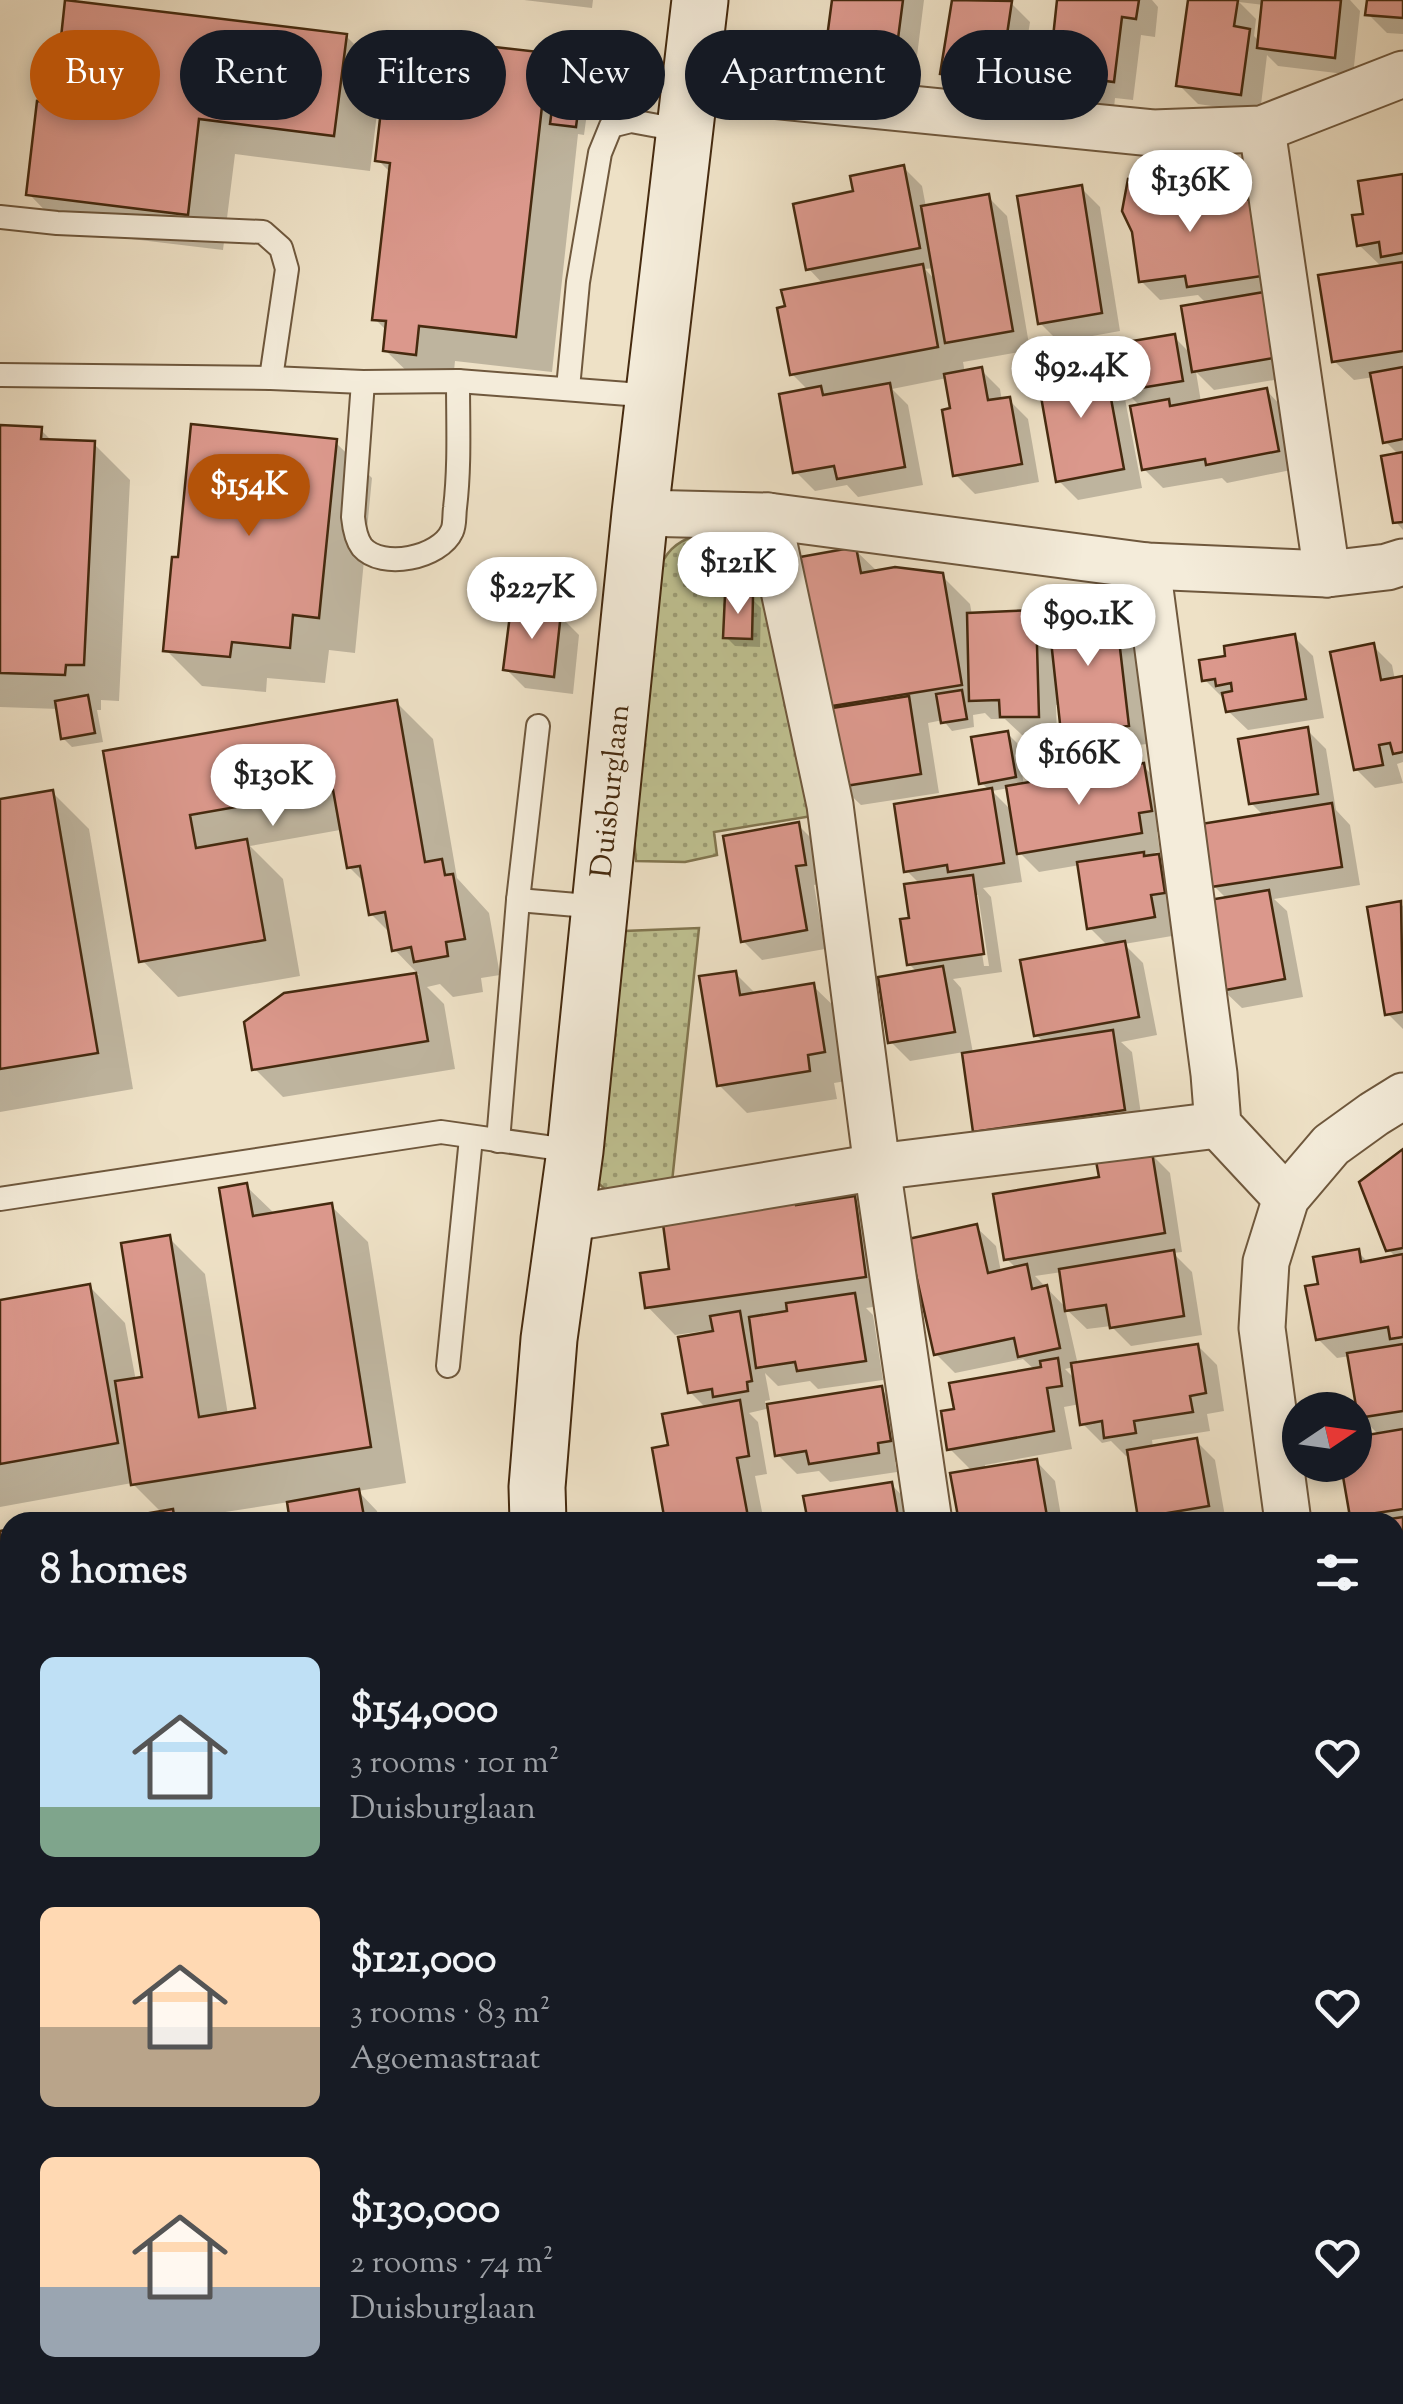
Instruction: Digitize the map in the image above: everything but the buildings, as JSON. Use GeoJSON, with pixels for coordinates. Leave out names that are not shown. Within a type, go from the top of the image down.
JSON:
{"type":"FeatureCollection","features":[{"type":"Feature","properties":{"kind":"street","name":"Duisburglaan"},"geometry":{"type":"LineString","coordinates":[[697,30],[700,0]]}},
{"type":"Feature","properties":{"kind":"street"},"geometry":{"type":"LineString","coordinates":[[901,120],[1153,133],[1262,129],[1403,74]]}},
{"type":"Feature","properties":{"kind":"street","name":"Duisburglaan"},"geometry":{"type":"LineString","coordinates":[[538,1512],[549,1340],[575,1151],[640,513],[687,120]]}},
{"type":"Feature","properties":{"kind":"street"},"geometry":{"type":"LineString","coordinates":[[1262,129],[1327,574]]}},
{"type":"Feature","properties":{"kind":"street"},"geometry":{"type":"LineString","coordinates":[[640,513],[768,516],[1147,566],[1327,574],[1398,568]]}},
{"type":"Feature","properties":{"kind":"street"},"geometry":{"type":"LineString","coordinates":[[768,516],[830,804],[928,1512]]}},
{"type":"Feature","properties":{"kind":"street"},"geometry":{"type":"LineString","coordinates":[[1147,566],[1218,1125],[1286,1198]]}},
{"type":"Feature","properties":{"kind":"street"},"geometry":{"type":"LineString","coordinates":[[1287,1512],[1262,1328],[1266,1262],[1286,1198],[1330,1146],[1403,1096]]}},
{"type":"Feature","properties":{"kind":"street"},"geometry":{"type":"LineString","coordinates":[[565,1219],[877,1167],[1218,1125]]}},
{"type":"Feature","properties":{"kind":"lane"},"geometry":{"type":"LineString","coordinates":[[568,388],[578,282],[600,153],[611,126],[685,110]]}},
{"type":"Feature","properties":{"kind":"lane"},"geometry":{"type":"LineString","coordinates":[[0,217],[263,232],[281,248],[288,269],[271,378]]}},
{"type":"Feature","properties":{"kind":"lane"},"geometry":{"type":"LineString","coordinates":[[0,375],[458,382],[654,396]]}},
{"type":"Feature","properties":{"kind":"lane"},"geometry":{"type":"LineString","coordinates":[[363,382],[355,532],[363,548],[377,556],[401,560],[439,548],[452,531],[458,485],[458,382]]}},
{"type":"Feature","properties":{"kind":"lane"},"geometry":{"type":"LineString","coordinates":[[498,1141],[518,900],[538,726]]}},
{"type":"Feature","properties":{"kind":"lane"},"geometry":{"type":"LineString","coordinates":[[518,900],[600,907]]}},
{"type":"Feature","properties":{"kind":"lane"},"geometry":{"type":"LineString","coordinates":[[0,1199],[441,1132],[575,1151]]}},
{"type":"Feature","properties":{"kind":"lane"},"geometry":{"type":"LineString","coordinates":[[448,1366],[471,1138]]}},
{"type":"Feature","properties":{"kind":"green space"},"geometry":{"type":"Polygon","coordinates":[[[696,535],[750,538],[818,815],[714,832],[717,855],[685,862],[636,861],[632,818],[657,573],[672,549],[696,535]]]}},
{"type":"Feature","properties":{"kind":"green space"},"geometry":{"type":"Polygon","coordinates":[[[699,928],[672,1182],[606,1190],[598,1183],[624,931],[699,928]]]}}]}
